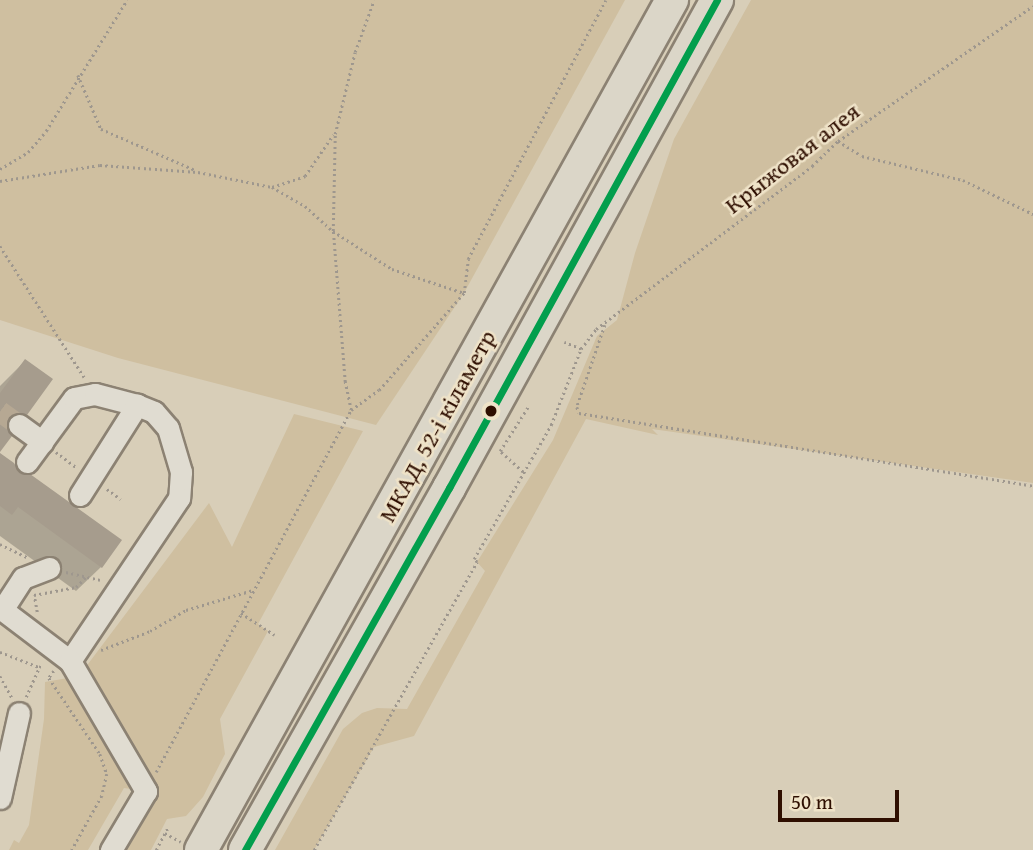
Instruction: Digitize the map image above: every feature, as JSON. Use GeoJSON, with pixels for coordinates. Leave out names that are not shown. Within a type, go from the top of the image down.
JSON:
{"type":"FeatureCollection","features":[{"type":"Feature","properties":{"kind":"highway","name":"МКАД, 52-і кіламетр"},"geometry":{"type":"LineString","coordinates":[[201,850],[672,0]]}},
{"type":"Feature","properties":{"kind":"highway","name":"МКАД, 52-і кіламетр"},"geometry":{"type":"LineString","coordinates":[[245,850],[455,477],[717,0]]}},
{"type":"Feature","properties":{"kind":"lane"},"geometry":{"type":"LineString","coordinates":[[27,462],[74,398],[95,394],[154,412],[168,429],[181,472],[179,498],[68,657]]}},
{"type":"Feature","properties":{"kind":"lane"},"geometry":{"type":"LineString","coordinates":[[80,495],[138,405]]}},
{"type":"Feature","properties":{"kind":"lane"},"geometry":{"type":"LineString","coordinates":[[19,425],[42,442]]}},
{"type":"Feature","properties":{"kind":"lane"},"geometry":{"type":"LineString","coordinates":[[48,568],[23,578],[1,609],[68,657],[146,791],[111,850]]}},
{"type":"Feature","properties":{"kind":"lane"},"geometry":{"type":"LineString","coordinates":[[0,798],[19,713]]}},
{"type":"Feature","properties":{"kind":"path"},"geometry":{"type":"LineString","coordinates":[[0,169],[27,152],[46,131],[78,75],[127,0]]}},
{"type":"Feature","properties":{"kind":"path"},"geometry":{"type":"LineString","coordinates":[[351,410],[345,382],[333,231],[335,134],[355,52],[374,0]]}},
{"type":"Feature","properties":{"kind":"path"},"geometry":{"type":"LineString","coordinates":[[146,791],[351,410],[379,390],[464,293],[468,259],[606,0]]}},
{"type":"Feature","properties":{"kind":"path","name":"Крыжовая алея"},"geometry":{"type":"LineString","coordinates":[[581,349],[606,322],[812,166],[838,141],[1033,6]]}},
{"type":"Feature","properties":{"kind":"path"},"geometry":{"type":"LineString","coordinates":[[78,75],[101,129],[198,172]]}},
{"type":"Feature","properties":{"kind":"path"},"geometry":{"type":"LineString","coordinates":[[272,187],[305,176],[335,134]]}},
{"type":"Feature","properties":{"kind":"path"},"geometry":{"type":"LineString","coordinates":[[838,141],[862,156],[963,180],[1033,214]]}},
{"type":"Feature","properties":{"kind":"path"},"geometry":{"type":"LineString","coordinates":[[0,181],[100,165],[198,172],[272,187],[305,206],[333,231],[392,269],[464,293]]}},
{"type":"Feature","properties":{"kind":"path"},"geometry":{"type":"LineString","coordinates":[[0,246],[95,394]]}},
{"type":"Feature","properties":{"kind":"path"},"geometry":{"type":"LineString","coordinates":[[606,322],[579,400],[579,413],[1033,486]]}},
{"type":"Feature","properties":{"kind":"path"},"geometry":{"type":"LineString","coordinates":[[314,850],[471,574],[477,562],[474,559],[551,425],[581,349],[564,342]]}},
{"type":"Feature","properties":{"kind":"path"},"geometry":{"type":"LineString","coordinates":[[523,472],[500,451],[528,407]]}},
{"type":"Feature","properties":{"kind":"path"},"geometry":{"type":"LineString","coordinates":[[37,637],[34,595],[76,587],[86,577]]}},
{"type":"Feature","properties":{"kind":"path"},"geometry":{"type":"LineString","coordinates":[[0,652],[39,667],[68,657],[95,653],[150,631],[186,610],[253,590]]}},
{"type":"Feature","properties":{"kind":"path"},"geometry":{"type":"LineString","coordinates":[[241,613],[275,635]]}},
{"type":"Feature","properties":{"kind":"path"},"geometry":{"type":"LineString","coordinates":[[68,657],[49,678],[100,754],[107,774],[102,796],[72,850]]}},
{"type":"Feature","properties":{"kind":"path"},"geometry":{"type":"LineString","coordinates":[[19,713],[39,667]]}},
{"type":"Feature","properties":{"kind":"path"},"geometry":{"type":"LineString","coordinates":[[0,676],[19,713]]}},
{"type":"Feature","properties":{"kind":"path"},"geometry":{"type":"LineString","coordinates":[[156,850],[169,826]]}},
{"type":"Feature","properties":{"kind":"shaded area"},"geometry":{"type":"Polygon","coordinates":[[[0,0],[625,0],[464,293],[376,425],[118,358],[0,320],[0,0]]]}},
{"type":"Feature","properties":{"kind":"shaded area"},"geometry":{"type":"Polygon","coordinates":[[[751,0],[1033,0],[1033,483],[652,429],[658,435],[586,419],[414,736],[374,747],[314,850],[275,850],[343,729],[362,713],[377,708],[407,709],[485,571],[477,562],[553,440],[597,336],[617,320],[635,253],[674,139],[751,0]]]}},
{"type":"Feature","properties":{"kind":"shaded area"},"geometry":{"type":"Polygon","coordinates":[[[294,414],[363,431],[258,624],[268,631],[220,719],[225,754],[203,797],[186,816],[167,819],[151,850],[121,850],[145,791],[124,788],[88,850],[9,850],[14,840],[19,843],[29,825],[44,719],[45,682],[79,676],[209,503],[232,547],[294,414]]]}},
{"type":"Feature","properties":{"kind":"building"},"geometry":{"type":"Polygon","coordinates":[[[25,359],[53,379],[27,415],[14,413],[8,418],[7,430],[12,436],[0,452],[0,393],[25,359]]]}},
{"type":"Feature","properties":{"kind":"building"},"geometry":{"type":"Polygon","coordinates":[[[0,453],[14,463],[20,473],[30,474],[122,540],[102,568],[18,507],[12,515],[0,506],[0,453]]]}},
{"type":"Feature","properties":{"kind":"tunnel"},"geometry":{"type":"LineString","coordinates":[[0,411],[19,425]]}},
{"type":"Feature","properties":{"kind":"transit line"},"geometry":{"type":"LineString","coordinates":[[245,850],[449,488],[717,0]]}}]}
